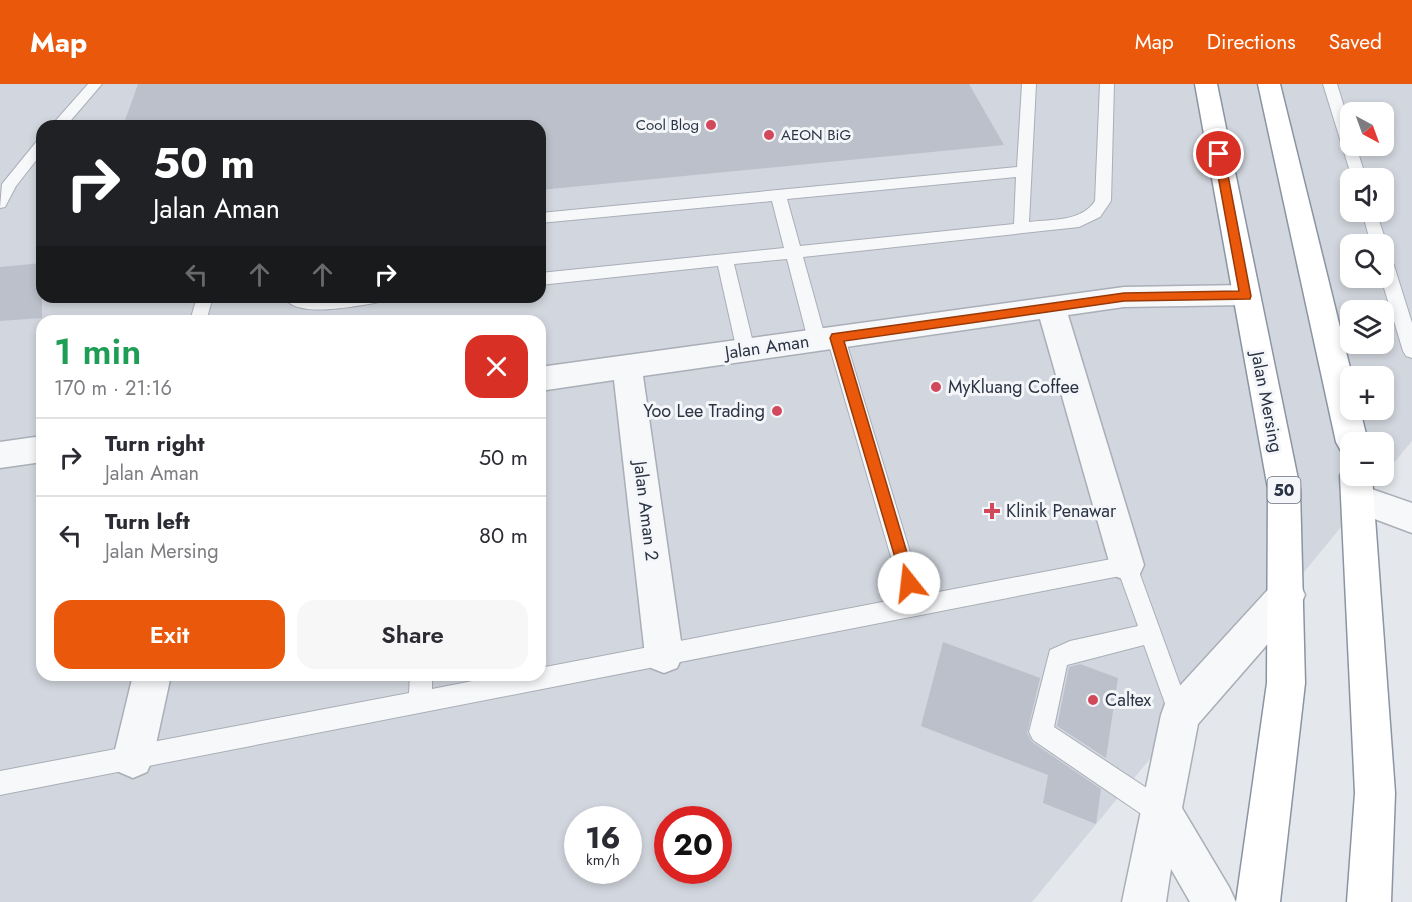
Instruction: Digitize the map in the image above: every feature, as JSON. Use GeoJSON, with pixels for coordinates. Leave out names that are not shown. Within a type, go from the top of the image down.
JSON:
{"type":"FeatureCollection","features":[{"type":"Feature","properties":{"kind":"highway","name":"Jalan Mersing"},"geometry":{"type":"LineString","coordinates":[[1206,84],[1284,489],[1287,595],[1286,683],[1258,902]]}},
{"type":"Feature","properties":{"kind":"highway"},"geometry":{"type":"LineString","coordinates":[[1269,84],[1350,432]]}},
{"type":"Feature","properties":{"kind":"highway"},"geometry":{"type":"LineString","coordinates":[[1358,487],[1375,793],[1387,902]]}},
{"type":"Feature","properties":{"kind":"highway"},"geometry":{"type":"LineString","coordinates":[[1369,902],[1375,793]]}},
{"type":"Feature","properties":{"kind":"street","name":"Jalan Aman"},"geometry":{"type":"LineString","coordinates":[[546,378],[1124,297],[1245,296]]}},
{"type":"Feature","properties":{"kind":"street"},"geometry":{"type":"LineString","coordinates":[[1051,307],[1127,565]]}},
{"type":"Feature","properties":{"kind":"street","name":"Jalan Aman 2"},"geometry":{"type":"LineString","coordinates":[[627,367],[664,655]]}},
{"type":"Feature","properties":{"kind":"street"},"geometry":{"type":"LineString","coordinates":[[0,455],[36,450]]}},
{"type":"Feature","properties":{"kind":"street"},"geometry":{"type":"LineString","coordinates":[[1358,487],[1412,518]]}},
{"type":"Feature","properties":{"kind":"street"},"geometry":{"type":"LineString","coordinates":[[1144,902],[1180,715],[1287,595]]}},
{"type":"Feature","properties":{"kind":"street"},"geometry":{"type":"LineString","coordinates":[[133,758],[151,681]]}},
{"type":"Feature","properties":{"kind":"street"},"geometry":{"type":"LineString","coordinates":[[1161,813],[1214,902]]}},
{"type":"Feature","properties":{"kind":"lane"},"geometry":{"type":"LineString","coordinates":[[63,120],[95,84]]}},
{"type":"Feature","properties":{"kind":"lane"},"geometry":{"type":"LineString","coordinates":[[1021,229],[1029,84]]}},
{"type":"Feature","properties":{"kind":"lane"},"geometry":{"type":"LineString","coordinates":[[546,278],[1079,222],[1095,213],[1103,201],[1107,84]]}},
{"type":"Feature","properties":{"kind":"lane"},"geometry":{"type":"LineString","coordinates":[[1330,84],[1356,168]]}},
{"type":"Feature","properties":{"kind":"lane"},"geometry":{"type":"LineString","coordinates":[[0,203],[9,184],[36,151]]}},
{"type":"Feature","properties":{"kind":"lane"},"geometry":{"type":"LineString","coordinates":[[546,217],[1024,171]]}},
{"type":"Feature","properties":{"kind":"lane"},"geometry":{"type":"LineString","coordinates":[[778,195],[793,251],[827,339],[916,605]]}},
{"type":"Feature","properties":{"kind":"lane"},"geometry":{"type":"LineString","coordinates":[[725,259],[746,351]]}},
{"type":"Feature","properties":{"kind":"lane"},"geometry":{"type":"LineString","coordinates":[[1393,288],[1412,351]]}},
{"type":"Feature","properties":{"kind":"lane"},"geometry":{"type":"LineString","coordinates":[[302,303],[318,303]]}},
{"type":"Feature","properties":{"kind":"lane"},"geometry":{"type":"LineString","coordinates":[[546,677],[1127,565],[1180,715]]}},
{"type":"Feature","properties":{"kind":"lane"},"geometry":{"type":"LineString","coordinates":[[1152,633],[1070,652],[1058,658],[1041,732],[1161,813]]}},
{"type":"Feature","properties":{"kind":"lane"},"geometry":{"type":"LineString","coordinates":[[420,701],[421,681]]}},
{"type":"Feature","properties":{"kind":"lane"},"geometry":{"type":"LineString","coordinates":[[0,783],[526,681]]}},
{"type":"Feature","properties":{"kind":"shaded area"},"geometry":{"type":"Polygon","coordinates":[[[0,84],[1412,84],[1412,441],[1394,463],[1394,432],[1340,432],[1340,486],[1375,486],[1032,902],[0,902],[0,84]]]}},
{"type":"Feature","properties":{"kind":"building","name":"AEON BiG"},"geometry":{"type":"Polygon","coordinates":[[[138,84],[969,84],[1004,145],[546,189],[546,120],[125,120],[138,84]]]}},
{"type":"Feature","properties":{"kind":"building"},"geometry":{"type":"Polygon","coordinates":[[[36,264],[36,303],[42,303],[42,315],[36,315],[36,318],[0,321],[0,267],[36,264]]]}},
{"type":"Feature","properties":{"kind":"building"},"geometry":{"type":"Polygon","coordinates":[[[943,642],[1040,678],[1027,733],[1032,742],[1101,789],[1096,824],[1043,803],[1048,775],[921,726],[943,642]]]}},
{"type":"Feature","properties":{"kind":"building"},"geometry":{"type":"Polygon","coordinates":[[[1080,664],[1118,678],[1106,758],[1057,726],[1069,667],[1080,664]]]}},
{"type":"Feature","properties":{"kind":"place","name":"Cool Blog"},"geometry":{"type":"Point","coordinates":[711,125]}},
{"type":"Feature","properties":{"kind":"place","name":"AEON BiG"},"geometry":{"type":"Point","coordinates":[769,135]}},
{"type":"Feature","properties":{"kind":"place","name":"MyKluang Coffee"},"geometry":{"type":"Point","coordinates":[936,387]}},
{"type":"Feature","properties":{"kind":"place","name":"Yoo Lee Trading"},"geometry":{"type":"Point","coordinates":[777,411]}},
{"type":"Feature","properties":{"kind":"place","name":"Klinik Penawar"},"geometry":{"type":"Point","coordinates":[992,511]}},
{"type":"Feature","properties":{"kind":"place","name":"Caltex"},"geometry":{"type":"Point","coordinates":[1093,700]}},
{"type":"Feature","properties":{"kind":"route"},"geometry":{"type":"LineString","coordinates":[[909,583],[836,338],[1124,297],[1245,296],[1219,154]]}}]}
